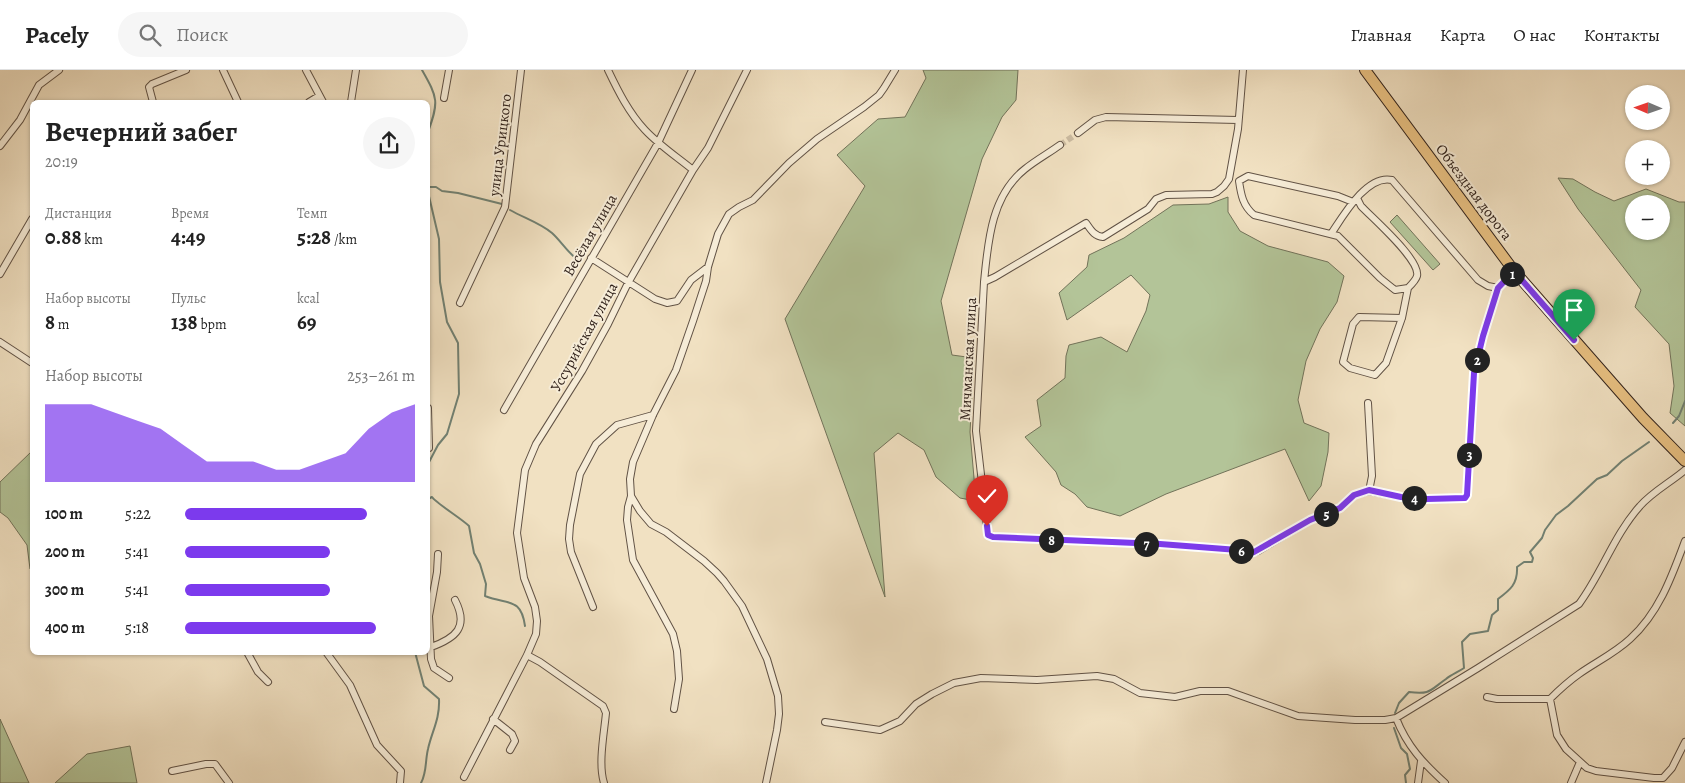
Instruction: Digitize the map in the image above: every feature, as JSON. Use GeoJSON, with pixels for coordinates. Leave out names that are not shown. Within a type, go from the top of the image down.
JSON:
{"type":"FeatureCollection","features":[{"type":"Feature","properties":{"kind":"main road","name":"Объездная дорога"},"geometry":{"type":"LineString","coordinates":[[1365,70],[1514,271],[1643,418],[1685,461]]}},
{"type":"Feature","properties":{"kind":"street"},"geometry":{"type":"LineString","coordinates":[[31,100],[40,85],[59,70]]}},
{"type":"Feature","properties":{"kind":"street"},"geometry":{"type":"LineString","coordinates":[[152,100],[149,88],[152,84],[186,70]]}},
{"type":"Feature","properties":{"kind":"street"},"geometry":{"type":"LineString","coordinates":[[223,70],[237,100]]}},
{"type":"Feature","properties":{"kind":"street"},"geometry":{"type":"LineString","coordinates":[[306,70],[321,99]]}},
{"type":"Feature","properties":{"kind":"street"},"geometry":{"type":"LineString","coordinates":[[351,100],[356,70]]}},
{"type":"Feature","properties":{"kind":"street"},"geometry":{"type":"LineString","coordinates":[[444,98],[448,70]]}},
{"type":"Feature","properties":{"kind":"street","name":"улица Урицкого"},"geometry":{"type":"LineString","coordinates":[[460,303],[505,207],[521,70]]}},
{"type":"Feature","properties":{"kind":"street"},"geometry":{"type":"LineString","coordinates":[[608,70],[631,112],[643,128],[658,143],[693,170]]}},
{"type":"Feature","properties":{"kind":"street","name":"Весёлая улица"},"geometry":{"type":"LineString","coordinates":[[504,410],[658,143],[692,70]]}},
{"type":"Feature","properties":{"kind":"street","name":"Уссурийская улица"},"geometry":{"type":"LineString","coordinates":[[527,654],[536,634],[537,621],[535,607],[524,578],[517,533],[525,470],[536,444],[582,371],[628,283],[693,170],[708,148],[747,70]]}},
{"type":"Feature","properties":{"kind":"street","name":"Мичманская улица"},"geometry":{"type":"LineString","coordinates":[[1243,70],[1233,161],[1229,179],[1217,192],[1166,195],[1156,199],[1148,210],[1103,237],[1093,234],[1086,223],[984,282],[976,431],[988,535],[993,537],[1160,544],[1238,550],[1249,553],[1310,520],[1340,508],[1354,495],[1369,490]]}},
{"type":"Feature","properties":{"kind":"street"},"geometry":{"type":"LineString","coordinates":[[674,709],[679,679],[677,651],[673,634],[634,560],[627,520],[631,496],[632,462],[676,370],[706,281],[708,267],[718,234],[729,214],[738,207],[753,200],[789,163],[817,139],[879,95],[894,71]]}},
{"type":"Feature","properties":{"kind":"street"},"geometry":{"type":"LineString","coordinates":[[0,146],[20,120],[30,102]]}},
{"type":"Feature","properties":{"kind":"street"},"geometry":{"type":"LineString","coordinates":[[1078,133],[1095,120],[1106,117],[1238,120]]}},
{"type":"Feature","properties":{"kind":"street"},"geometry":{"type":"LineString","coordinates":[[984,282],[988,243],[994,217],[1005,191],[1024,169],[1060,145]]}},
{"type":"Feature","properties":{"kind":"street"},"geometry":{"type":"LineString","coordinates":[[1402,318],[1359,317],[1353,324],[1343,362],[1350,368],[1375,375],[1386,363],[1402,318],[1408,288],[1417,277],[1417,270],[1412,259],[1355,200],[1248,176],[1239,181],[1246,208],[1254,215],[1338,236],[1380,278],[1395,290],[1408,288]]}},
{"type":"Feature","properties":{"kind":"street"},"geometry":{"type":"LineString","coordinates":[[1331,234],[1355,200],[1373,182],[1392,180],[1478,280],[1488,286],[1498,288]]}},
{"type":"Feature","properties":{"kind":"street"},"geometry":{"type":"LineString","coordinates":[[0,274],[30,222]]}},
{"type":"Feature","properties":{"kind":"street"},"geometry":{"type":"LineString","coordinates":[[592,258],[655,299],[672,303],[695,276],[708,267]]}},
{"type":"Feature","properties":{"kind":"street"},"geometry":{"type":"LineString","coordinates":[[1368,403],[1372,476],[1369,490],[1401,497],[1427,499],[1465,498],[1467,495],[1474,373],[1498,288],[1514,271]]}},
{"type":"Feature","properties":{"kind":"street"},"geometry":{"type":"LineString","coordinates":[[0,342],[30,362]]}},
{"type":"Feature","properties":{"kind":"street"},"geometry":{"type":"LineString","coordinates":[[593,607],[571,552],[569,539],[580,474],[596,444],[617,425],[653,415]]}},
{"type":"Feature","properties":{"kind":"street"},"geometry":{"type":"LineString","coordinates":[[825,722],[880,730],[900,721],[916,704],[954,683],[981,678],[1037,680],[1097,676],[1114,679],[1140,693],[1175,697],[1200,691],[1228,691],[1298,716],[1355,720],[1396,718],[1578,604],[1590,589],[1627,522],[1641,505],[1685,470]]}},
{"type":"Feature","properties":{"kind":"street"},"geometry":{"type":"LineString","coordinates":[[631,496],[651,524],[666,532],[704,561],[724,580],[742,606],[767,659],[778,696],[779,714],[766,783]]}},
{"type":"Feature","properties":{"kind":"street"},"geometry":{"type":"LineString","coordinates":[[1487,697],[1496,699],[1550,699],[1579,674],[1630,639],[1653,613],[1670,580],[1685,542]]}},
{"type":"Feature","properties":{"kind":"street"},"geometry":{"type":"LineString","coordinates":[[430,610],[437,572],[438,554]]}},
{"type":"Feature","properties":{"kind":"street"},"geometry":{"type":"LineString","coordinates":[[431,647],[448,641],[457,632],[460,621],[460,609],[455,600]]}},
{"type":"Feature","properties":{"kind":"street"},"geometry":{"type":"LineString","coordinates":[[430,642],[431,659],[434,668],[449,678]]}},
{"type":"Feature","properties":{"kind":"street"},"geometry":{"type":"LineString","coordinates":[[464,777],[527,654],[547,666],[605,709],[602,761],[604,783]]}},
{"type":"Feature","properties":{"kind":"street"},"geometry":{"type":"LineString","coordinates":[[248,655],[258,672],[268,682]]}},
{"type":"Feature","properties":{"kind":"street"},"geometry":{"type":"LineString","coordinates":[[328,655],[350,685],[377,745],[401,771],[400,783]]}},
{"type":"Feature","properties":{"kind":"street"},"geometry":{"type":"LineString","coordinates":[[1550,699],[1557,735],[1566,749],[1580,762],[1587,768],[1596,771],[1663,778],[1672,768],[1685,742]]}},
{"type":"Feature","properties":{"kind":"street"},"geometry":{"type":"LineString","coordinates":[[1396,718],[1400,730],[1421,761],[1445,783]]}},
{"type":"Feature","properties":{"kind":"street"},"geometry":{"type":"LineString","coordinates":[[493,719],[512,734],[515,742],[510,750]]}},
{"type":"Feature","properties":{"kind":"street"},"geometry":{"type":"LineString","coordinates":[[1418,783],[1421,761]]}},
{"type":"Feature","properties":{"kind":"street"},"geometry":{"type":"LineString","coordinates":[[1572,783],[1580,762]]}},
{"type":"Feature","properties":{"kind":"street"},"geometry":{"type":"LineString","coordinates":[[172,771],[206,764],[216,764],[229,783]]}},
{"type":"Feature","properties":{"kind":"green space"},"geometry":{"type":"Polygon","coordinates":[[[923,70],[1018,70],[1016,100],[1002,117],[982,159],[941,301],[952,355],[974,358],[970,432],[976,501],[960,498],[936,477],[924,450],[898,433],[874,453],[885,597],[785,319],[865,186],[837,155],[878,119],[905,117],[926,78],[923,70]]]}},
{"type":"Feature","properties":{"kind":"green space"},"geometry":{"type":"Polygon","coordinates":[[[1558,178],[1573,179],[1614,201],[1625,197],[1625,240],[1670,240],[1670,198],[1685,202],[1685,426],[1670,413],[1674,386],[1669,344],[1635,307],[1641,290],[1578,209],[1558,178]]]}},
{"type":"Feature","properties":{"kind":"green space"},"geometry":{"type":"Polygon","coordinates":[[[1646,189],[1661,195],[1630,195],[1646,189]]]}},
{"type":"Feature","properties":{"kind":"green space"},"geometry":{"type":"Polygon","coordinates":[[[1228,197],[1228,212],[1240,231],[1268,246],[1328,262],[1344,276],[1337,302],[1320,329],[1306,361],[1298,400],[1304,423],[1329,433],[1328,452],[1321,486],[1309,501],[1285,449],[1166,494],[1120,516],[1087,507],[1075,494],[1061,485],[1056,472],[1025,437],[1041,426],[1037,400],[1065,378],[1066,356],[1069,345],[1101,337],[1127,352],[1146,311],[1150,295],[1131,275],[1067,320],[1059,293],[1087,267],[1089,255],[1124,238],[1173,205],[1209,204],[1228,197]]]}},
{"type":"Feature","properties":{"kind":"green space"},"geometry":{"type":"Polygon","coordinates":[[[1397,215],[1440,264],[1433,270],[1390,222],[1397,215]]]}},
{"type":"Feature","properties":{"kind":"green space"},"geometry":{"type":"Polygon","coordinates":[[[30,453],[30,569],[27,545],[8,518],[0,512],[0,482],[30,453]]]}},
{"type":"Feature","properties":{"kind":"green space"},"geometry":{"type":"Polygon","coordinates":[[[0,719],[29,783],[0,783],[0,719]]]}},
{"type":"Feature","properties":{"kind":"green space"},"geometry":{"type":"Polygon","coordinates":[[[130,746],[137,783],[55,783],[87,754],[130,746]]]}},
{"type":"Feature","properties":{"kind":"waterway"},"geometry":{"type":"LineString","coordinates":[[422,70],[435,100],[434,114],[430,126]]}},
{"type":"Feature","properties":{"kind":"waterway"},"geometry":{"type":"LineString","coordinates":[[430,187],[502,204]]}},
{"type":"Feature","properties":{"kind":"waterway"},"geometry":{"type":"LineString","coordinates":[[430,201],[439,239],[440,282],[447,322],[458,343],[459,394],[447,434],[438,445],[430,460]]}},
{"type":"Feature","properties":{"kind":"waterway"},"geometry":{"type":"LineString","coordinates":[[510,210],[547,229],[577,259]]}},
{"type":"Feature","properties":{"kind":"waterway"},"geometry":{"type":"LineString","coordinates":[[1673,423],[1679,416],[1685,401]]}},
{"type":"Feature","properties":{"kind":"waterway"},"geometry":{"type":"LineString","coordinates":[[1395,713],[1399,703],[1409,692],[1422,693],[1430,691],[1464,668],[1462,642],[1470,634],[1488,631],[1492,615],[1498,610],[1498,599],[1515,582],[1517,567],[1524,562],[1532,562],[1533,558],[1530,552],[1542,538],[1545,530],[1556,515],[1597,479],[1607,475],[1622,461],[1649,442]]}},
{"type":"Feature","properties":{"kind":"waterway"},"geometry":{"type":"LineString","coordinates":[[430,498],[432,497],[469,526],[474,553],[480,564],[486,584],[485,596],[517,606],[525,626]]}},
{"type":"Feature","properties":{"kind":"waterway"},"geometry":{"type":"LineString","coordinates":[[416,655],[424,686],[439,699],[437,719],[421,783]]}},
{"type":"Feature","properties":{"kind":"waterway"},"geometry":{"type":"LineString","coordinates":[[1394,728],[1401,748],[1407,754],[1410,769],[1405,775],[1406,783]]}},
{"type":"Feature","properties":{"kind":"tunnel"},"geometry":{"type":"LineString","coordinates":[[1060,145],[1078,133]]}},
{"type":"Feature","properties":{"kind":"route"},"geometry":{"type":"LineString","coordinates":[[987,526],[988,535],[993,537],[1160,544],[1238,550],[1249,553],[1310,520],[1340,508],[1354,495],[1369,490],[1401,497],[1427,499],[1465,498],[1467,495],[1474,373],[1498,288],[1514,271],[1574,340]]}}]}
